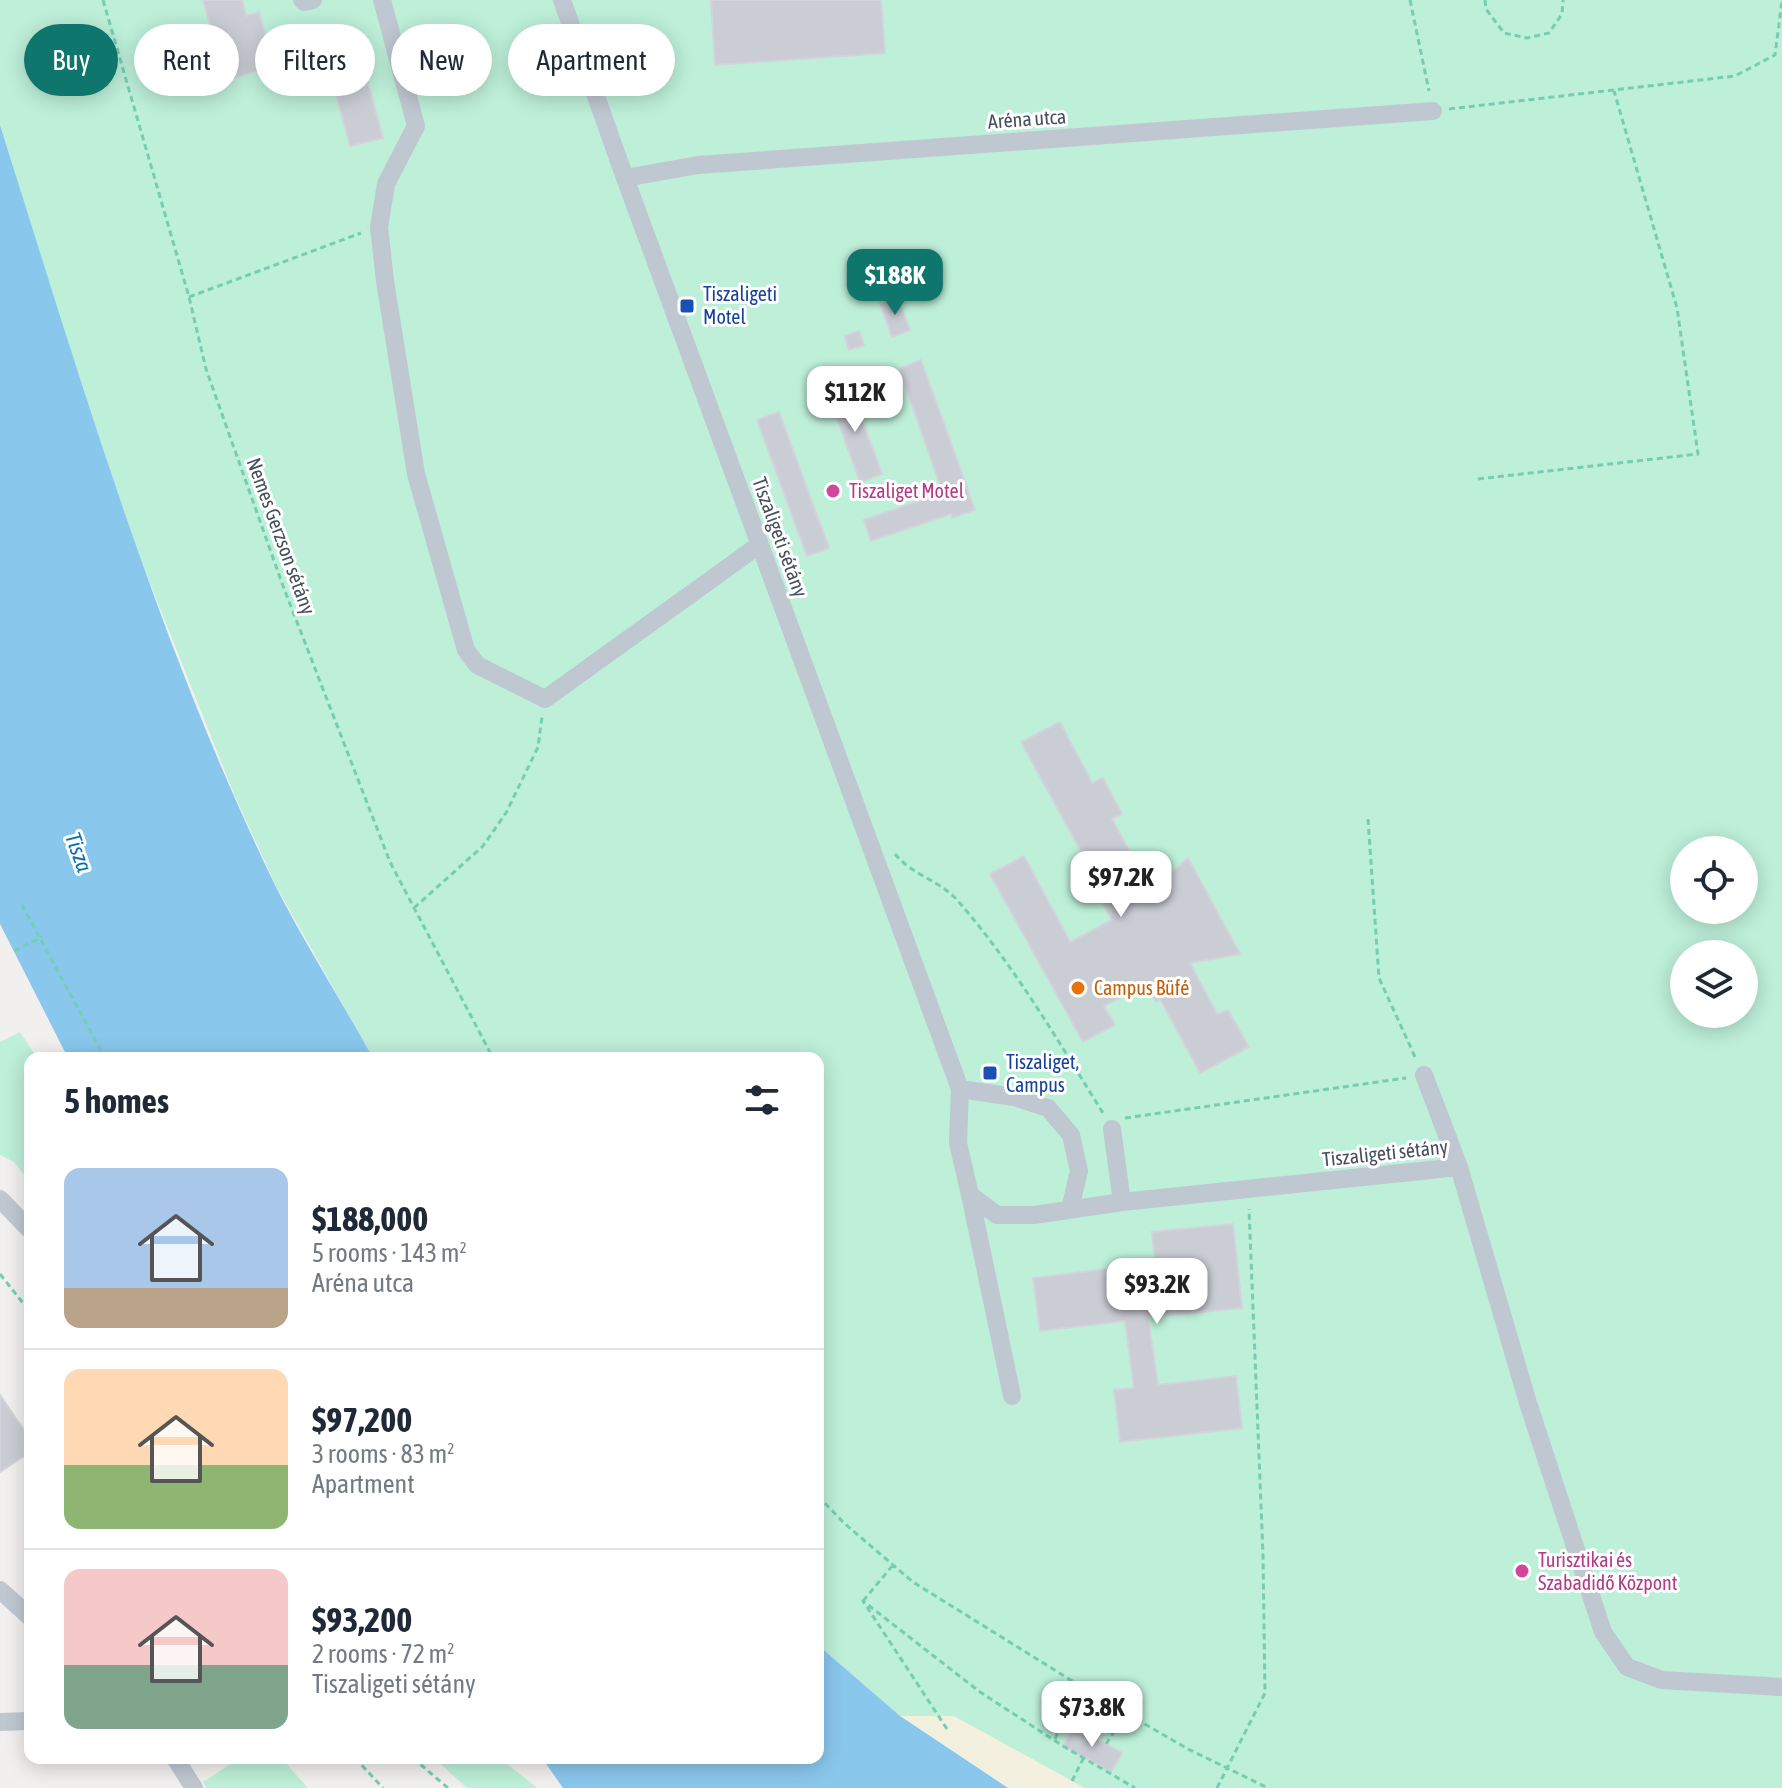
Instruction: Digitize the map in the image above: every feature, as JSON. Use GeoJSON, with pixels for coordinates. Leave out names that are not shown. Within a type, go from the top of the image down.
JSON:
{"type":"FeatureCollection","features":[{"type":"Feature","properties":{"kind":"street"},"geometry":{"type":"LineString","coordinates":[[302,0],[313,0]]}},
{"type":"Feature","properties":{"kind":"street"},"geometry":{"type":"LineString","coordinates":[[382,0],[416,126],[386,184],[379,227],[385,281],[416,474],[466,650],[477,665],[545,699],[759,545]]}},
{"type":"Feature","properties":{"kind":"street","name":"Tiszaligeti sétány"},"geometry":{"type":"LineString","coordinates":[[562,0],[960,1089],[958,1143],[1012,1396]]}},
{"type":"Feature","properties":{"kind":"street","name":"Aréna utca"},"geometry":{"type":"LineString","coordinates":[[625,178],[698,165],[1433,111]]}},
{"type":"Feature","properties":{"kind":"street"},"geometry":{"type":"LineString","coordinates":[[1424,1075],[1459,1167]]}},
{"type":"Feature","properties":{"kind":"street"},"geometry":{"type":"LineString","coordinates":[[960,1089],[1014,1097],[1048,1108],[1071,1135],[1079,1171],[1070,1209]]}},
{"type":"Feature","properties":{"kind":"street"},"geometry":{"type":"LineString","coordinates":[[1110,1125],[1122,1202]]}},
{"type":"Feature","properties":{"kind":"street","name":"Tiszaligeti sétány"},"geometry":{"type":"LineString","coordinates":[[970,1195],[997,1215],[1034,1215],[1122,1202],[1459,1167],[1528,1403],[1603,1632],[1627,1667],[1662,1680],[1782,1687]]}},
{"type":"Feature","properties":{"kind":"street"},"geometry":{"type":"LineString","coordinates":[[0,1199],[24,1224]]}},
{"type":"Feature","properties":{"kind":"street"},"geometry":{"type":"LineString","coordinates":[[0,1590],[24,1612]]}},
{"type":"Feature","properties":{"kind":"street"},"geometry":{"type":"LineString","coordinates":[[0,1722],[24,1721]]}},
{"type":"Feature","properties":{"kind":"street"},"geometry":{"type":"LineString","coordinates":[[179,1764],[194,1788]]}},
{"type":"Feature","properties":{"kind":"path","name":"Nemes Gerzson sétány"},"geometry":{"type":"LineString","coordinates":[[103,0],[189,297],[206,369],[283,586],[390,862],[490,1052]]}},
{"type":"Feature","properties":{"kind":"path"},"geometry":{"type":"LineString","coordinates":[[1410,0],[1433,111],[1735,76],[1775,55],[1782,1]]}},
{"type":"Feature","properties":{"kind":"path"},"geometry":{"type":"LineString","coordinates":[[1485,0],[1486,9],[1504,33],[1527,38],[1549,33],[1562,14],[1563,0]]}},
{"type":"Feature","properties":{"kind":"path"},"geometry":{"type":"LineString","coordinates":[[1478,479],[1698,454],[1677,308],[1614,91]]}},
{"type":"Feature","properties":{"kind":"path"},"geometry":{"type":"LineString","coordinates":[[189,297],[379,227]]}},
{"type":"Feature","properties":{"kind":"path"},"geometry":{"type":"LineString","coordinates":[[414,908],[483,846],[506,813],[538,747],[545,699]]}},
{"type":"Feature","properties":{"kind":"path"},"geometry":{"type":"LineString","coordinates":[[889,847],[904,865],[956,898],[1036,1004],[1110,1125],[1424,1075],[1379,978],[1368,819]]}},
{"type":"Feature","properties":{"kind":"path"},"geometry":{"type":"LineString","coordinates":[[22,905],[102,1052]]}},
{"type":"Feature","properties":{"kind":"path"},"geometry":{"type":"LineString","coordinates":[[14,951],[42,937]]}},
{"type":"Feature","properties":{"kind":"path"},"geometry":{"type":"LineString","coordinates":[[1217,1788],[1265,1693],[1263,1555],[1248,1189]]}},
{"type":"Feature","properties":{"kind":"path"},"geometry":{"type":"LineString","coordinates":[[0,1274],[24,1304]]}},
{"type":"Feature","properties":{"kind":"path"},"geometry":{"type":"LineString","coordinates":[[824,1502],[913,1582],[1126,1713],[1268,1788]]}},
{"type":"Feature","properties":{"kind":"path"},"geometry":{"type":"LineString","coordinates":[[863,1601],[893,1565]]}},
{"type":"Feature","properties":{"kind":"path"},"geometry":{"type":"LineString","coordinates":[[863,1601],[947,1729]]}},
{"type":"Feature","properties":{"kind":"path"},"geometry":{"type":"LineString","coordinates":[[863,1601],[980,1692],[1135,1788]]}},
{"type":"Feature","properties":{"kind":"path"},"geometry":{"type":"LineString","coordinates":[[1106,1744],[1126,1713]]}},
{"type":"Feature","properties":{"kind":"path"},"geometry":{"type":"LineString","coordinates":[[1054,1740],[1060,1727],[1070,1732]]}},
{"type":"Feature","properties":{"kind":"path"},"geometry":{"type":"LineString","coordinates":[[1072,1781],[1084,1757]]}},
{"type":"Feature","properties":{"kind":"path"},"geometry":{"type":"LineString","coordinates":[[361,1764],[383,1788]]}},
{"type":"Feature","properties":{"kind":"path"},"geometry":{"type":"LineString","coordinates":[[420,1764],[448,1788]]}},
{"type":"Feature","properties":{"kind":"green space"},"geometry":{"type":"Polygon","coordinates":[[[0,0],[1782,0],[1782,1788],[1008,1788],[900,1716],[824,1650],[824,1052],[370,1052],[276,886],[234,794],[144,568],[97,435],[0,125],[0,0]]]}},
{"type":"Feature","properties":{"kind":"green space"},"geometry":{"type":"Polygon","coordinates":[[[20,1032],[33,1052],[24,1052],[24,1174],[14,1162],[0,1155],[0,1042],[20,1032]]]}},
{"type":"Feature","properties":{"kind":"green space"},"geometry":{"type":"Polygon","coordinates":[[[231,1764],[286,1764],[308,1788],[206,1788],[203,1782],[231,1764]]]}},
{"type":"Feature","properties":{"kind":"green space"},"geometry":{"type":"Polygon","coordinates":[[[441,1764],[507,1764],[537,1788],[467,1788],[441,1764]]]}},
{"type":"Feature","properties":{"kind":"sand"},"geometry":{"type":"Polygon","coordinates":[[[900,1716],[954,1716],[1085,1788],[1008,1788],[900,1716]]]}},
{"type":"Feature","properties":{"kind":"water","name":"Tisza"},"geometry":{"type":"Polygon","coordinates":[[[0,125],[91,414],[157,605],[194,700],[275,885],[370,1052],[65,1052],[0,924],[0,125]]]}},
{"type":"Feature","properties":{"kind":"water"},"geometry":{"type":"Polygon","coordinates":[[[824,1650],[900,1716],[1008,1788],[563,1788],[546,1764],[824,1764],[824,1650]]]}},
{"type":"Feature","properties":{"kind":"building"},"geometry":{"type":"Polygon","coordinates":[[[203,0],[242,0],[246,16],[259,12],[262,24],[255,24],[255,72],[239,76],[239,24],[210,24],[203,0]]]}},
{"type":"Feature","properties":{"kind":"building"},"geometry":{"type":"Polygon","coordinates":[[[711,0],[881,0],[885,53],[715,65],[711,0]]]}},
{"type":"Feature","properties":{"kind":"building"},"geometry":{"type":"Polygon","coordinates":[[[337,96],[371,96],[383,138],[350,146],[337,96]]]}},
{"type":"Feature","properties":{"kind":"building"},"geometry":{"type":"Polygon","coordinates":[[[897,297],[910,330],[892,337],[880,303],[897,297]]]}},
{"type":"Feature","properties":{"kind":"building"},"geometry":{"type":"Polygon","coordinates":[[[859,331],[864,345],[849,350],[845,336],[859,331]]]}},
{"type":"Feature","properties":{"kind":"building"},"geometry":{"type":"Polygon","coordinates":[[[921,360],[975,510],[952,518],[951,514],[871,541],[864,520],[943,493],[899,369],[921,360]]]}},
{"type":"Feature","properties":{"kind":"building"},"geometry":{"type":"Polygon","coordinates":[[[849,386],[882,474],[860,482],[828,394],[849,386]]]}},
{"type":"Feature","properties":{"kind":"building"},"geometry":{"type":"Polygon","coordinates":[[[779,412],[829,548],[807,556],[757,420],[779,412]]]}},
{"type":"Feature","properties":{"kind":"building"},"geometry":{"type":"Polygon","coordinates":[[[1060,722],[1092,783],[1103,778],[1122,814],[1112,819],[1151,891],[1188,858],[1240,954],[1190,963],[1217,1014],[1228,1010],[1249,1047],[1200,1073],[1160,999],[1156,1002],[1146,984],[1104,1006],[1115,1025],[1083,1042],[990,874],[1024,856],[1070,942],[1112,920],[1090,881],[1095,877],[1021,742],[1060,722]]]}},
{"type":"Feature","properties":{"kind":"building"},"geometry":{"type":"Polygon","coordinates":[[[1233,1224],[1242,1308],[1148,1317],[1158,1385],[1236,1376],[1242,1428],[1120,1442],[1114,1390],[1134,1388],[1125,1321],[1040,1331],[1033,1278],[1155,1263],[1152,1232],[1233,1224]]]}},
{"type":"Feature","properties":{"kind":"building"},"geometry":{"type":"Polygon","coordinates":[[[0,1395],[24,1430],[24,1456],[0,1472],[0,1395]]]}},
{"type":"Feature","properties":{"kind":"building"},"geometry":{"type":"Polygon","coordinates":[[[1074,1726],[1122,1753],[1111,1772],[1063,1746],[1074,1726]]]}},
{"type":"Feature","properties":{"kind":"place","name":"Tiszaligeti Motel"},"geometry":{"type":"Point","coordinates":[687,306]}},
{"type":"Feature","properties":{"kind":"place","name":"Tiszaliget Motel"},"geometry":{"type":"Point","coordinates":[833,491]}},
{"type":"Feature","properties":{"kind":"place","name":"Campus Büfé"},"geometry":{"type":"Point","coordinates":[1078,988]}},
{"type":"Feature","properties":{"kind":"place","name":"Tiszaliget, Campus"},"geometry":{"type":"Point","coordinates":[990,1073]}},
{"type":"Feature","properties":{"kind":"place","name":"Turisztikai és Szabadidő Központ"},"geometry":{"type":"Point","coordinates":[1522,1571]}}]}
